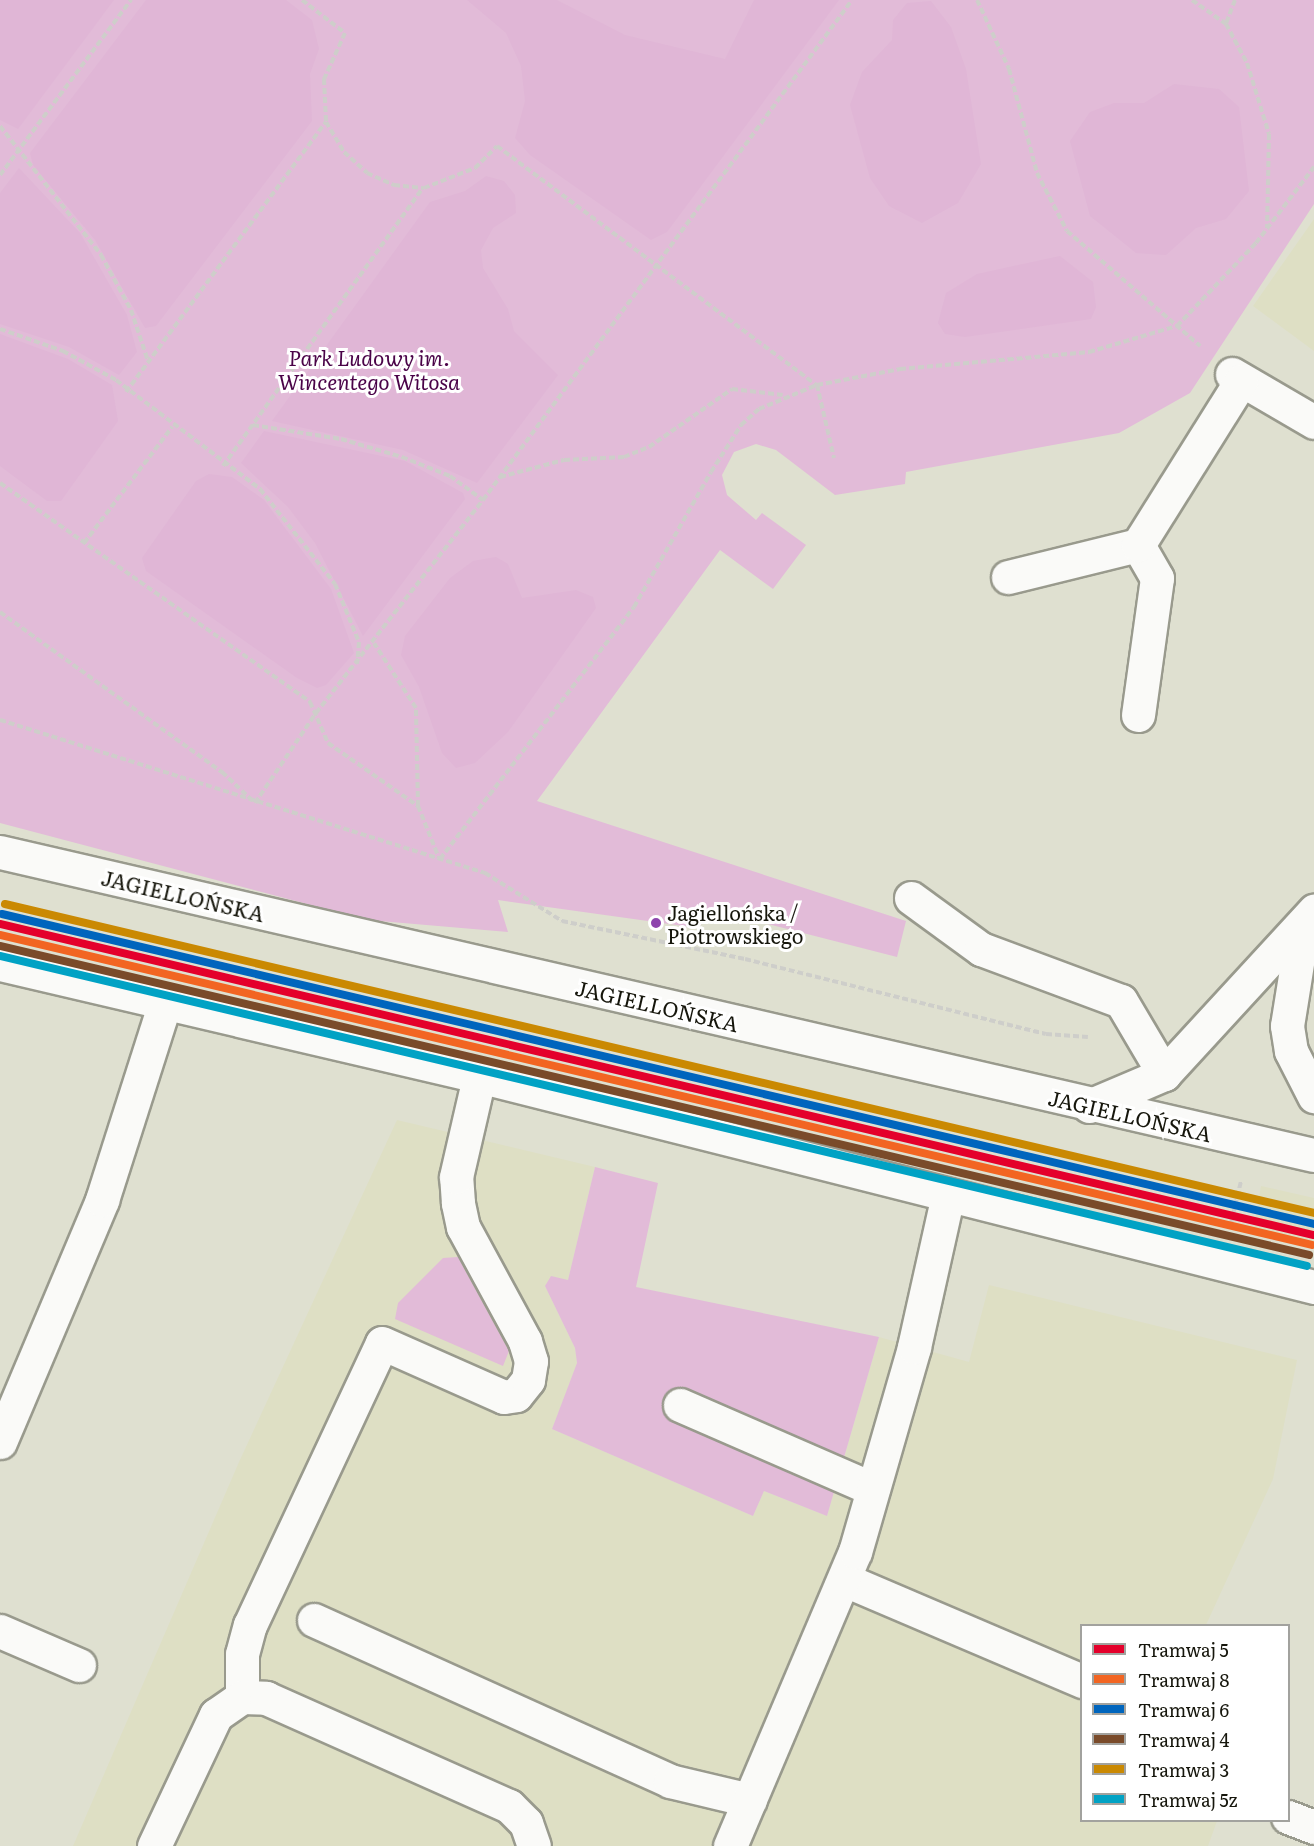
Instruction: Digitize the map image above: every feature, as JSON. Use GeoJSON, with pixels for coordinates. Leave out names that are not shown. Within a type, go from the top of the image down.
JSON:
{"type":"FeatureCollection","features":[{"type":"Feature","properties":{"kind":"main road"},"geometry":{"type":"LineString","coordinates":[[1008,577],[1138,545],[1237,378],[1314,422]]}},
{"type":"Feature","properties":{"kind":"main road"},"geometry":{"type":"LineString","coordinates":[[1138,545],[1157,579],[1138,715]]}},
{"type":"Feature","properties":{"kind":"main road","name":"JAGIELLOŃSKA"},"geometry":{"type":"LineString","coordinates":[[0,852],[1089,1106],[1314,1155]]}},
{"type":"Feature","properties":{"kind":"main road"},"geometry":{"type":"LineString","coordinates":[[911,898],[981,949],[1121,1001],[1164,1074]]}},
{"type":"Feature","properties":{"kind":"main road"},"geometry":{"type":"LineString","coordinates":[[1089,1106],[1164,1074],[1309,918]]}},
{"type":"Feature","properties":{"kind":"main road"},"geometry":{"type":"LineString","coordinates":[[1309,918],[1287,1026],[1292,1051],[1314,1096]]}},
{"type":"Feature","properties":{"kind":"main road"},"geometry":{"type":"LineString","coordinates":[[0,964],[479,1077],[1314,1287]]}},
{"type":"Feature","properties":{"kind":"main road"},"geometry":{"type":"LineString","coordinates":[[0,1442],[102,1200],[165,1002]]}},
{"type":"Feature","properties":{"kind":"main road"},"geometry":{"type":"LineString","coordinates":[[242,1697],[242,1654],[250,1625],[382,1343],[504,1397],[516,1395],[528,1380],[531,1361],[525,1341],[463,1227],[458,1203],[456,1176],[479,1077]]}},
{"type":"Feature","properties":{"kind":"main road"},"geometry":{"type":"LineString","coordinates":[[730,1846],[844,1580],[914,1347],[948,1195]]}},
{"type":"Feature","properties":{"kind":"main road"},"geometry":{"type":"LineString","coordinates":[[680,1406],[873,1488]]}},
{"type":"Feature","properties":{"kind":"main road"},"geometry":{"type":"LineString","coordinates":[[844,1580],[1080,1680]]}},
{"type":"Feature","properties":{"kind":"main road"},"geometry":{"type":"LineString","coordinates":[[314,1620],[670,1781],[750,1800]]}},
{"type":"Feature","properties":{"kind":"main road"},"geometry":{"type":"LineString","coordinates":[[0,1631],[79,1665]]}},
{"type":"Feature","properties":{"kind":"main road"},"geometry":{"type":"LineString","coordinates":[[154,1846],[216,1714],[242,1697],[266,1698],[509,1806],[525,1823],[534,1846]]}},
{"type":"Feature","properties":{"kind":"main road"},"geometry":{"type":"LineString","coordinates":[[1290,1818],[1314,1827]]}},
{"type":"Feature","properties":{"kind":"path"},"geometry":{"type":"LineString","coordinates":[[0,175],[131,0]]}},
{"type":"Feature","properties":{"kind":"path"},"geometry":{"type":"LineString","coordinates":[[302,0],[345,33],[324,79],[326,122],[344,153],[367,172],[394,184],[423,188],[476,168],[497,146],[818,385],[834,458]]}},
{"type":"Feature","properties":{"kind":"path"},"geometry":{"type":"LineString","coordinates":[[255,803],[316,713],[357,666],[483,500],[852,0]]}},
{"type":"Feature","properties":{"kind":"path"},"geometry":{"type":"LineString","coordinates":[[977,0],[1009,69],[1037,173],[1067,231],[1177,326]]}},
{"type":"Feature","properties":{"kind":"path"},"geometry":{"type":"LineString","coordinates":[[1192,0],[1226,24],[1247,63],[1269,134],[1266,230]]}},
{"type":"Feature","properties":{"kind":"path"},"geometry":{"type":"LineString","coordinates":[[1226,24],[1236,0]]}},
{"type":"Feature","properties":{"kind":"path"},"geometry":{"type":"LineString","coordinates":[[126,392],[326,122]]}},
{"type":"Feature","properties":{"kind":"path"},"geometry":{"type":"LineString","coordinates":[[0,126],[100,255],[131,310],[148,361]]}},
{"type":"Feature","properties":{"kind":"path"},"geometry":{"type":"LineString","coordinates":[[440,859],[634,607],[741,425],[783,395],[818,385],[900,369],[1089,352],[1177,326],[1266,230],[1314,167]]}},
{"type":"Feature","properties":{"kind":"path"},"geometry":{"type":"LineString","coordinates":[[223,466],[423,188]]}},
{"type":"Feature","properties":{"kind":"path"},"geometry":{"type":"LineString","coordinates":[[0,329],[63,351],[116,380],[126,392],[223,466],[236,470],[280,510],[335,584],[359,642],[357,666]]}},
{"type":"Feature","properties":{"kind":"path"},"geometry":{"type":"LineString","coordinates":[[499,477],[564,460],[624,457],[649,447],[732,389],[783,395]]}},
{"type":"Feature","properties":{"kind":"path"},"geometry":{"type":"LineString","coordinates":[[253,425],[341,439],[402,457],[450,476],[483,500]]}},
{"type":"Feature","properties":{"kind":"path"},"geometry":{"type":"LineString","coordinates":[[84,543],[172,427]]}},
{"type":"Feature","properties":{"kind":"path"},"geometry":{"type":"LineString","coordinates":[[0,483],[309,702],[328,743],[418,806]]}},
{"type":"Feature","properties":{"kind":"path"},"geometry":{"type":"LineString","coordinates":[[0,612],[222,772],[255,803]]}},
{"type":"Feature","properties":{"kind":"path"},"geometry":{"type":"LineString","coordinates":[[374,643],[416,708],[418,806],[440,859]]}},
{"type":"Feature","properties":{"kind":"path"},"geometry":{"type":"LineString","coordinates":[[0,720],[502,880],[562,921],[745,959],[1046,1034],[1095,1038]]}},
{"type":"Feature","properties":{"kind":"shaded area"},"geometry":{"type":"Polygon","coordinates":[[[1314,219],[1314,351],[1253,306],[1314,219]]]}},
{"type":"Feature","properties":{"kind":"shaded area"},"geometry":{"type":"Polygon","coordinates":[[[397,1120],[595,1167],[568,1280],[545,1286],[575,1348],[577,1364],[552,1429],[753,1516],[764,1491],[827,1516],[879,1337],[969,1362],[989,1285],[1297,1360],[1273,1479],[1206,1624],[1080,1624],[1080,1822],[1217,1822],[1208,1846],[73,1846],[239,1462],[397,1120]]]}},
{"type":"Feature","properties":{"kind":"shaded area"},"geometry":{"type":"Polygon","coordinates":[[[1261,1186],[1314,1198],[1314,1244],[1253,1229],[1261,1186]]]}},
{"type":"Feature","properties":{"kind":"green space","name":"Park Ludowy im. Wincentego Witosa"},"geometry":{"type":"Polygon","coordinates":[[[0,0],[1314,0],[1314,204],[1190,393],[1119,433],[906,472],[905,484],[835,495],[776,450],[756,444],[734,452],[722,475],[727,495],[756,520],[762,513],[806,545],[773,589],[720,550],[537,801],[906,921],[897,957],[713,910],[698,928],[498,900],[508,932],[368,920],[0,823],[0,0]]]}},
{"type":"Feature","properties":{"kind":"green space"},"geometry":{"type":"Polygon","coordinates":[[[0,0],[114,0],[18,129],[0,120],[0,0]]]}},
{"type":"Feature","properties":{"kind":"green space"},"geometry":{"type":"Polygon","coordinates":[[[146,0],[286,0],[312,20],[319,49],[310,74],[312,121],[156,326],[145,328],[95,240],[33,165],[30,153],[146,0]]]}},
{"type":"Feature","properties":{"kind":"green space"},"geometry":{"type":"Polygon","coordinates":[[[467,0],[557,0],[625,35],[725,59],[754,0],[839,0],[667,232],[651,240],[530,155],[515,138],[525,101],[521,66],[506,33],[467,0]]]}},
{"type":"Feature","properties":{"kind":"green space"},"geometry":{"type":"Polygon","coordinates":[[[931,1],[951,27],[966,69],[981,164],[958,203],[922,223],[889,206],[870,178],[850,105],[862,72],[892,40],[893,20],[907,3],[931,1]]]}},
{"type":"Feature","properties":{"kind":"green space"},"geometry":{"type":"Polygon","coordinates":[[[1174,84],[1219,89],[1239,107],[1249,191],[1226,219],[1196,228],[1166,255],[1136,253],[1090,216],[1070,141],[1090,112],[1114,103],[1144,103],[1174,84]]]}},
{"type":"Feature","properties":{"kind":"green space"},"geometry":{"type":"Polygon","coordinates":[[[19,168],[80,233],[127,315],[137,352],[119,375],[69,347],[0,324],[0,193],[19,168]]]}},
{"type":"Feature","properties":{"kind":"green space"},"geometry":{"type":"Polygon","coordinates":[[[486,176],[504,181],[515,195],[516,213],[493,228],[481,250],[483,268],[508,309],[514,331],[558,375],[477,483],[403,450],[272,421],[430,202],[465,191],[486,176]]]}},
{"type":"Feature","properties":{"kind":"green space"},"geometry":{"type":"Polygon","coordinates":[[[1060,256],[1093,282],[1096,307],[1091,319],[965,337],[945,334],[938,323],[946,293],[977,274],[1060,256]]]}},
{"type":"Feature","properties":{"kind":"green space"},"geometry":{"type":"Polygon","coordinates":[[[0,334],[68,359],[112,385],[118,421],[61,501],[47,501],[0,466],[0,334]]]}},
{"type":"Feature","properties":{"kind":"green space"},"geometry":{"type":"Polygon","coordinates":[[[264,431],[405,461],[463,493],[465,499],[363,636],[315,543],[288,507],[241,463],[264,431]]]}},
{"type":"Feature","properties":{"kind":"green space"},"geometry":{"type":"Polygon","coordinates":[[[209,474],[232,477],[264,500],[331,589],[354,653],[326,685],[317,688],[297,678],[146,571],[142,558],[196,481],[209,474]]]}},
{"type":"Feature","properties":{"kind":"green space"},"geometry":{"type":"Polygon","coordinates":[[[496,557],[508,564],[522,598],[576,590],[593,597],[596,608],[508,732],[475,763],[456,768],[442,753],[419,687],[401,655],[405,636],[450,578],[473,561],[496,557]]]}},
{"type":"Feature","properties":{"kind":"green space"},"geometry":{"type":"Polygon","coordinates":[[[595,1167],[658,1183],[636,1287],[879,1337],[827,1516],[764,1491],[753,1516],[552,1429],[577,1363],[575,1348],[545,1286],[551,1276],[568,1280],[595,1167]]]}},
{"type":"Feature","properties":{"kind":"green space"},"geometry":{"type":"Polygon","coordinates":[[[458,1257],[509,1351],[503,1366],[395,1319],[398,1303],[443,1258],[458,1257]]]}},
{"type":"Feature","properties":{"kind":"tram line","name":"3"},"geometry":{"type":"LineString","coordinates":[[5,904],[1314,1213]]}},
{"type":"Feature","properties":{"kind":"tram line","name":"6"},"geometry":{"type":"LineString","coordinates":[[2,914],[1314,1224]]}},
{"type":"Feature","properties":{"kind":"tram line","name":"5"},"geometry":{"type":"LineString","coordinates":[[0,924],[1314,1235]]}},
{"type":"Feature","properties":{"kind":"tram line","name":"8"},"geometry":{"type":"LineString","coordinates":[[0,935],[1312,1245]]}},
{"type":"Feature","properties":{"kind":"tram line","name":"4"},"geometry":{"type":"LineString","coordinates":[[0,946],[1309,1255]]}},
{"type":"Feature","properties":{"kind":"tram line","name":"5z"},"geometry":{"type":"LineString","coordinates":[[0,956],[1307,1266]]}},
{"type":"Feature","properties":{"kind":"place","name":"Jagiellońska / Piotrowskiego"},"geometry":{"type":"Point","coordinates":[656,923]}}]}
